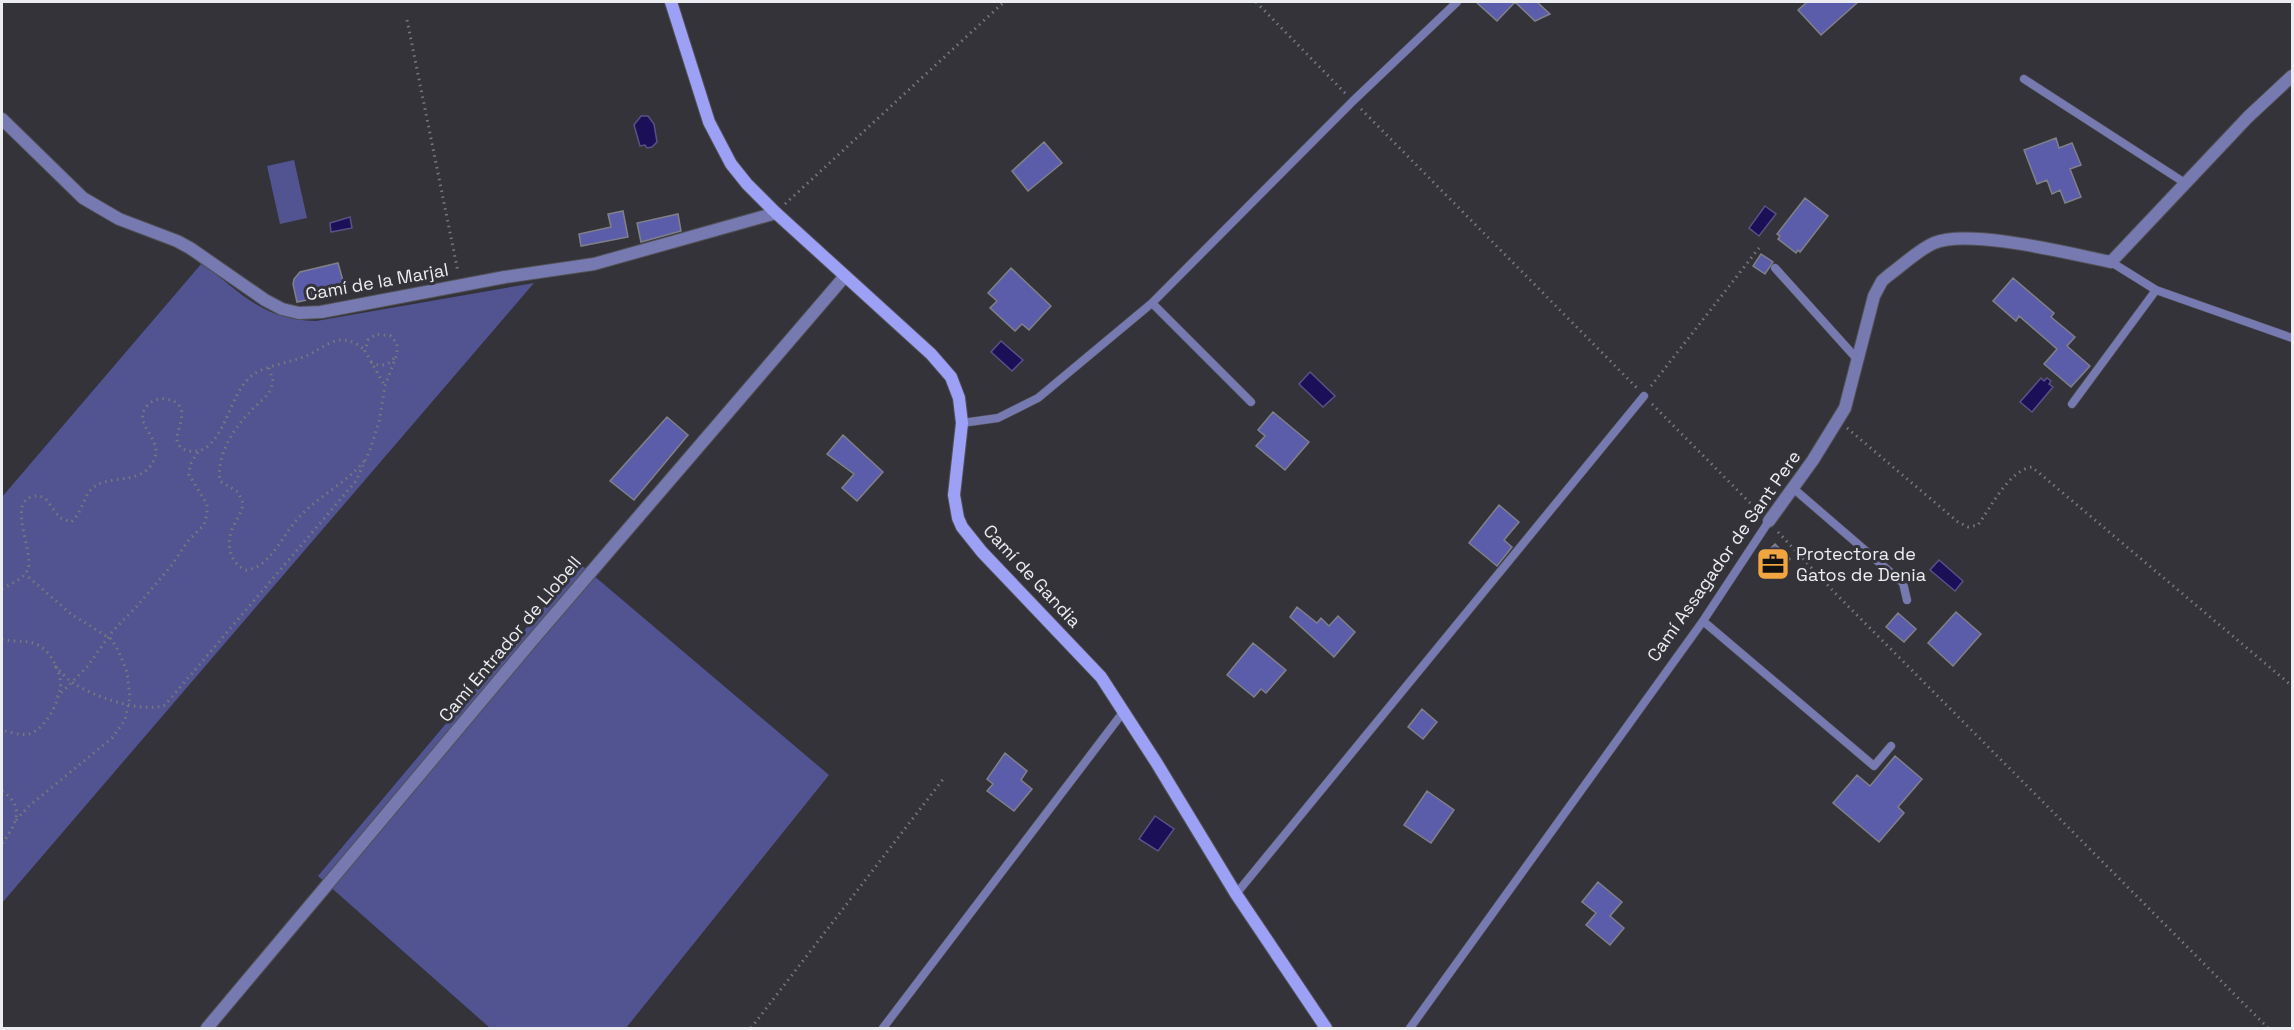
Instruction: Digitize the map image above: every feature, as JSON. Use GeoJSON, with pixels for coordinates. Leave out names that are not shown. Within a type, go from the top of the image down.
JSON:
{"type":"FeatureCollection","features":[{"type":"Feature","properties":{"kind":"main road","name":"Camí de Gandia"},"geometry":{"type":"LineString","coordinates":[[671,2],[709,122],[720,146],[747,184],[944,369],[956,387],[962,423],[954,495],[962,527],[981,552],[1087,661],[1124,711],[1236,894],[1326,1029]]}},
{"type":"Feature","properties":{"kind":"street"},"geometry":{"type":"LineString","coordinates":[[2111,262],[2248,117],[2292,76]]}},
{"type":"Feature","properties":{"kind":"street","name":"Camí de la Marjal"},"geometry":{"type":"LineString","coordinates":[[2,119],[83,198],[119,219],[177,241],[204,256],[265,300],[291,312],[321,312],[461,285],[605,262],[776,213]]}},
{"type":"Feature","properties":{"kind":"street","name":"Camí Assagador de Sant Pere"},"geometry":{"type":"LineString","coordinates":[[1769,521],[1794,489],[1845,408],[1878,288],[1889,275],[1935,243],[1963,238],[2042,248],[2111,262]]}},
{"type":"Feature","properties":{"kind":"street","name":"Camí Entrador de Llobell"},"geometry":{"type":"LineString","coordinates":[[207,1029],[531,642],[845,276]]}},
{"type":"Feature","properties":{"kind":"lane"},"geometry":{"type":"LineString","coordinates":[[962,423],[998,418],[1038,398],[1152,303],[1353,101],[1456,2]]}},
{"type":"Feature","properties":{"kind":"lane"},"geometry":{"type":"LineString","coordinates":[[2024,79],[2185,183]]}},
{"type":"Feature","properties":{"kind":"lane"},"geometry":{"type":"LineString","coordinates":[[2111,262],[2156,290],[2292,338]]}},
{"type":"Feature","properties":{"kind":"lane"},"geometry":{"type":"LineString","coordinates":[[1775,268],[1857,359]]}},
{"type":"Feature","properties":{"kind":"lane"},"geometry":{"type":"LineString","coordinates":[[2072,404],[2156,290]]}},
{"type":"Feature","properties":{"kind":"lane"},"geometry":{"type":"LineString","coordinates":[[1152,303],[1251,402]]}},
{"type":"Feature","properties":{"kind":"lane"},"geometry":{"type":"LineString","coordinates":[[1236,894],[1644,396]]}},
{"type":"Feature","properties":{"kind":"lane"},"geometry":{"type":"LineString","coordinates":[[1794,489],[1903,583],[1907,600]]}},
{"type":"Feature","properties":{"kind":"lane","name":"Camí Assagador de Sant Pere"},"geometry":{"type":"LineString","coordinates":[[1410,1029],[1702,621],[1769,521]]}},
{"type":"Feature","properties":{"kind":"lane"},"geometry":{"type":"LineString","coordinates":[[1702,621],[1874,766],[1891,746]]}},
{"type":"Feature","properties":{"kind":"lane"},"geometry":{"type":"LineString","coordinates":[[884,1029],[1124,711]]}},
{"type":"Feature","properties":{"kind":"path"},"geometry":{"type":"LineString","coordinates":[[776,213],[1004,2]]}},
{"type":"Feature","properties":{"kind":"path"},"geometry":{"type":"LineString","coordinates":[[1256,2],[1769,521],[1835,593],[2268,1029]]}},
{"type":"Feature","properties":{"kind":"path"},"geometry":{"type":"LineString","coordinates":[[406,20],[461,285]]}},
{"type":"Feature","properties":{"kind":"path"},"geometry":{"type":"LineString","coordinates":[[1644,396],[1759,248]]}},
{"type":"Feature","properties":{"kind":"path"},"geometry":{"type":"LineString","coordinates":[[55,666],[71,681],[89,692],[151,709],[165,705],[356,481],[368,457],[380,422],[385,386],[397,354],[394,340],[382,333],[368,340],[365,351]]}},
{"type":"Feature","properties":{"kind":"path"},"geometry":{"type":"LineString","coordinates":[[57,697],[87,667],[108,637],[138,605],[171,566],[188,541],[204,525],[207,504],[189,475],[192,461],[198,452],[214,440],[248,380],[256,373],[298,360],[340,340],[356,343],[365,351],[385,386]]}},
{"type":"Feature","properties":{"kind":"path"},"geometry":{"type":"LineString","coordinates":[[370,361],[386,365],[397,354]]}},
{"type":"Feature","properties":{"kind":"path"},"geometry":{"type":"LineString","coordinates":[[269,368],[273,381],[271,388],[236,428],[220,467],[220,481],[238,492],[243,499],[243,508],[232,528],[229,540],[230,552],[238,566],[250,570],[260,566],[304,511],[358,468],[368,457]]}},
{"type":"Feature","properties":{"kind":"path"},"geometry":{"type":"LineString","coordinates":[[2,589],[25,574],[28,568],[29,556],[21,520],[23,503],[31,497],[41,496],[49,502],[60,518],[71,522],[81,511],[87,494],[95,486],[140,474],[150,467],[156,451],[154,440],[143,422],[142,415],[154,400],[166,399],[177,405],[183,416],[177,438],[178,444],[185,450],[198,452]]}},
{"type":"Feature","properties":{"kind":"path"},"geometry":{"type":"LineString","coordinates":[[1838,420],[1958,522],[1968,527],[1978,525],[2014,474],[2023,468],[2032,467],[2292,686]]}},
{"type":"Feature","properties":{"kind":"path"},"geometry":{"type":"LineString","coordinates":[[2,844],[16,820],[29,806],[112,738],[125,720],[129,704],[130,685],[127,672],[118,650],[108,637],[71,614],[25,574]]}},
{"type":"Feature","properties":{"kind":"path"},"geometry":{"type":"LineString","coordinates":[[2,639],[40,645],[48,653],[60,678],[60,690],[43,725],[28,734],[2,730]]}},
{"type":"Feature","properties":{"kind":"path"},"geometry":{"type":"LineString","coordinates":[[751,1029],[944,778]]}},
{"type":"Feature","properties":{"kind":"path"},"geometry":{"type":"LineString","coordinates":[[2,791],[15,804],[16,820]]}},
{"type":"Feature","properties":{"kind":"shaded area"},"geometry":{"type":"Polygon","coordinates":[[[641,116],[648,116],[654,124],[657,142],[652,147],[640,146],[634,125],[641,116]]]}},
{"type":"Feature","properties":{"kind":"shaded area"},"geometry":{"type":"Polygon","coordinates":[[[294,160],[307,218],[280,224],[267,166],[294,160]]]}},
{"type":"Feature","properties":{"kind":"shaded area"},"geometry":{"type":"Polygon","coordinates":[[[1765,206],[1776,214],[1759,236],[1749,228],[1765,206]]]}},
{"type":"Feature","properties":{"kind":"shaded area"},"geometry":{"type":"Polygon","coordinates":[[[350,217],[352,228],[331,232],[330,223],[350,217]]]}},
{"type":"Feature","properties":{"kind":"shaded area"},"geometry":{"type":"Polygon","coordinates":[[[202,263],[241,294],[267,310],[281,316],[316,321],[534,283],[2,903],[2,497],[202,263]]]}},
{"type":"Feature","properties":{"kind":"shaded area"},"geometry":{"type":"Polygon","coordinates":[[[1001,341],[1023,360],[1012,371],[991,352],[1001,341]]]}},
{"type":"Feature","properties":{"kind":"shaded area"},"geometry":{"type":"Polygon","coordinates":[[[1310,372],[1335,396],[1323,407],[1299,384],[1310,372]]]}},
{"type":"Feature","properties":{"kind":"shaded area"},"geometry":{"type":"Polygon","coordinates":[[[2041,378],[2044,381],[2047,378],[2051,381],[2049,384],[2053,387],[2032,412],[2020,402],[2041,378]]]}},
{"type":"Feature","properties":{"kind":"shaded area"},"geometry":{"type":"Polygon","coordinates":[[[1939,560],[1963,581],[1955,591],[1930,570],[1939,560]]]}},
{"type":"Feature","properties":{"kind":"shaded area"},"geometry":{"type":"Polygon","coordinates":[[[580,564],[829,775],[626,1028],[490,1028],[318,876],[580,564]]]}},
{"type":"Feature","properties":{"kind":"shaded area"},"geometry":{"type":"Polygon","coordinates":[[[1155,816],[1174,829],[1158,851],[1139,839],[1155,816]]]}},
{"type":"Feature","properties":{"kind":"building"},"geometry":{"type":"Polygon","coordinates":[[[1476,2],[1515,2],[1497,21],[1476,2]]]}},
{"type":"Feature","properties":{"kind":"building"},"geometry":{"type":"Polygon","coordinates":[[[1515,2],[1537,2],[1550,14],[1535,21],[1515,2]]]}},
{"type":"Feature","properties":{"kind":"building"},"geometry":{"type":"Polygon","coordinates":[[[1807,2],[1858,2],[1821,35],[1798,10],[1807,2]]]}},
{"type":"Feature","properties":{"kind":"building"},"geometry":{"type":"Polygon","coordinates":[[[2056,138],[2059,148],[2072,143],[2081,165],[2070,169],[2081,197],[2065,203],[2060,190],[2052,194],[2047,180],[2037,184],[2024,150],[2056,138]]]}},
{"type":"Feature","properties":{"kind":"building"},"geometry":{"type":"Polygon","coordinates":[[[1044,142],[1062,163],[1028,191],[1012,171],[1044,142]]]}},
{"type":"Feature","properties":{"kind":"building"},"geometry":{"type":"Polygon","coordinates":[[[1805,198],[1828,216],[1800,252],[1798,250],[1796,253],[1778,239],[1780,236],[1777,234],[1805,198]]]}},
{"type":"Feature","properties":{"kind":"building"},"geometry":{"type":"Polygon","coordinates":[[[623,211],[628,237],[581,246],[579,234],[611,227],[608,214],[623,211]]]}},
{"type":"Feature","properties":{"kind":"building"},"geometry":{"type":"Polygon","coordinates":[[[678,214],[681,231],[641,242],[637,223],[678,214]]]}},
{"type":"Feature","properties":{"kind":"building"},"geometry":{"type":"Polygon","coordinates":[[[1761,254],[1773,262],[1765,274],[1753,266],[1761,254]]]}},
{"type":"Feature","properties":{"kind":"building"},"geometry":{"type":"Polygon","coordinates":[[[338,263],[345,288],[326,292],[327,296],[297,302],[293,284],[300,272],[338,263]]]}},
{"type":"Feature","properties":{"kind":"building"},"geometry":{"type":"Polygon","coordinates":[[[1011,268],[1051,306],[1029,330],[1022,324],[1015,331],[990,308],[997,301],[988,293],[1011,268]]]}},
{"type":"Feature","properties":{"kind":"building"},"geometry":{"type":"Polygon","coordinates":[[[2013,278],[2054,313],[2051,317],[2075,337],[2067,346],[2090,366],[2071,387],[2044,364],[2057,349],[2019,316],[2016,321],[1993,301],[2013,278]]]}},
{"type":"Feature","properties":{"kind":"building"},"geometry":{"type":"Polygon","coordinates":[[[1273,412],[1309,442],[1285,470],[1256,446],[1265,436],[1258,430],[1273,412]]]}},
{"type":"Feature","properties":{"kind":"building"},"geometry":{"type":"Polygon","coordinates":[[[667,417],[688,435],[634,500],[610,481],[667,417]]]}},
{"type":"Feature","properties":{"kind":"building"},"geometry":{"type":"Polygon","coordinates":[[[843,435],[883,472],[857,501],[842,488],[854,474],[827,454],[843,435]]]}},
{"type":"Feature","properties":{"kind":"building"},"geometry":{"type":"Polygon","coordinates":[[[1499,505],[1519,522],[1504,540],[1512,547],[1497,566],[1469,543],[1499,505]]]}},
{"type":"Feature","properties":{"kind":"building"},"geometry":{"type":"Polygon","coordinates":[[[1775,544],[1790,559],[1773,576],[1758,561],[1775,544]]]}},
{"type":"Feature","properties":{"kind":"building"},"geometry":{"type":"Polygon","coordinates":[[[1297,607],[1317,623],[1321,618],[1329,626],[1338,616],[1355,632],[1334,657],[1290,617],[1297,607]]]}},
{"type":"Feature","properties":{"kind":"building"},"geometry":{"type":"Polygon","coordinates":[[[1956,612],[1981,634],[1953,666],[1928,643],[1956,612]]]}},
{"type":"Feature","properties":{"kind":"building"},"geometry":{"type":"Polygon","coordinates":[[[1898,613],[1916,629],[1904,642],[1886,627],[1898,613]]]}},
{"type":"Feature","properties":{"kind":"building"},"geometry":{"type":"Polygon","coordinates":[[[1253,643],[1286,670],[1266,693],[1261,689],[1254,697],[1227,675],[1253,643]]]}},
{"type":"Feature","properties":{"kind":"building"},"geometry":{"type":"Polygon","coordinates":[[[1422,709],[1437,722],[1423,739],[1408,727],[1422,709]]]}},
{"type":"Feature","properties":{"kind":"building"},"geometry":{"type":"Polygon","coordinates":[[[1005,753],[1027,771],[1021,780],[1032,789],[1014,811],[987,791],[993,784],[987,779],[1005,753]]]}},
{"type":"Feature","properties":{"kind":"building"},"geometry":{"type":"Polygon","coordinates":[[[1895,756],[1922,779],[1898,807],[1904,813],[1879,842],[1833,803],[1857,775],[1870,786],[1895,756]]]}},
{"type":"Feature","properties":{"kind":"building"},"geometry":{"type":"Polygon","coordinates":[[[1427,791],[1454,810],[1431,843],[1404,825],[1427,791]]]}},
{"type":"Feature","properties":{"kind":"building"},"geometry":{"type":"Polygon","coordinates":[[[1598,882],[1622,902],[1610,916],[1624,928],[1610,945],[1586,925],[1596,913],[1582,902],[1598,882]]]}},
{"type":"Feature","properties":{"kind":"place","name":"Protectora de Gatos de Denia"},"geometry":{"type":"Point","coordinates":[1773,564]}}]}
